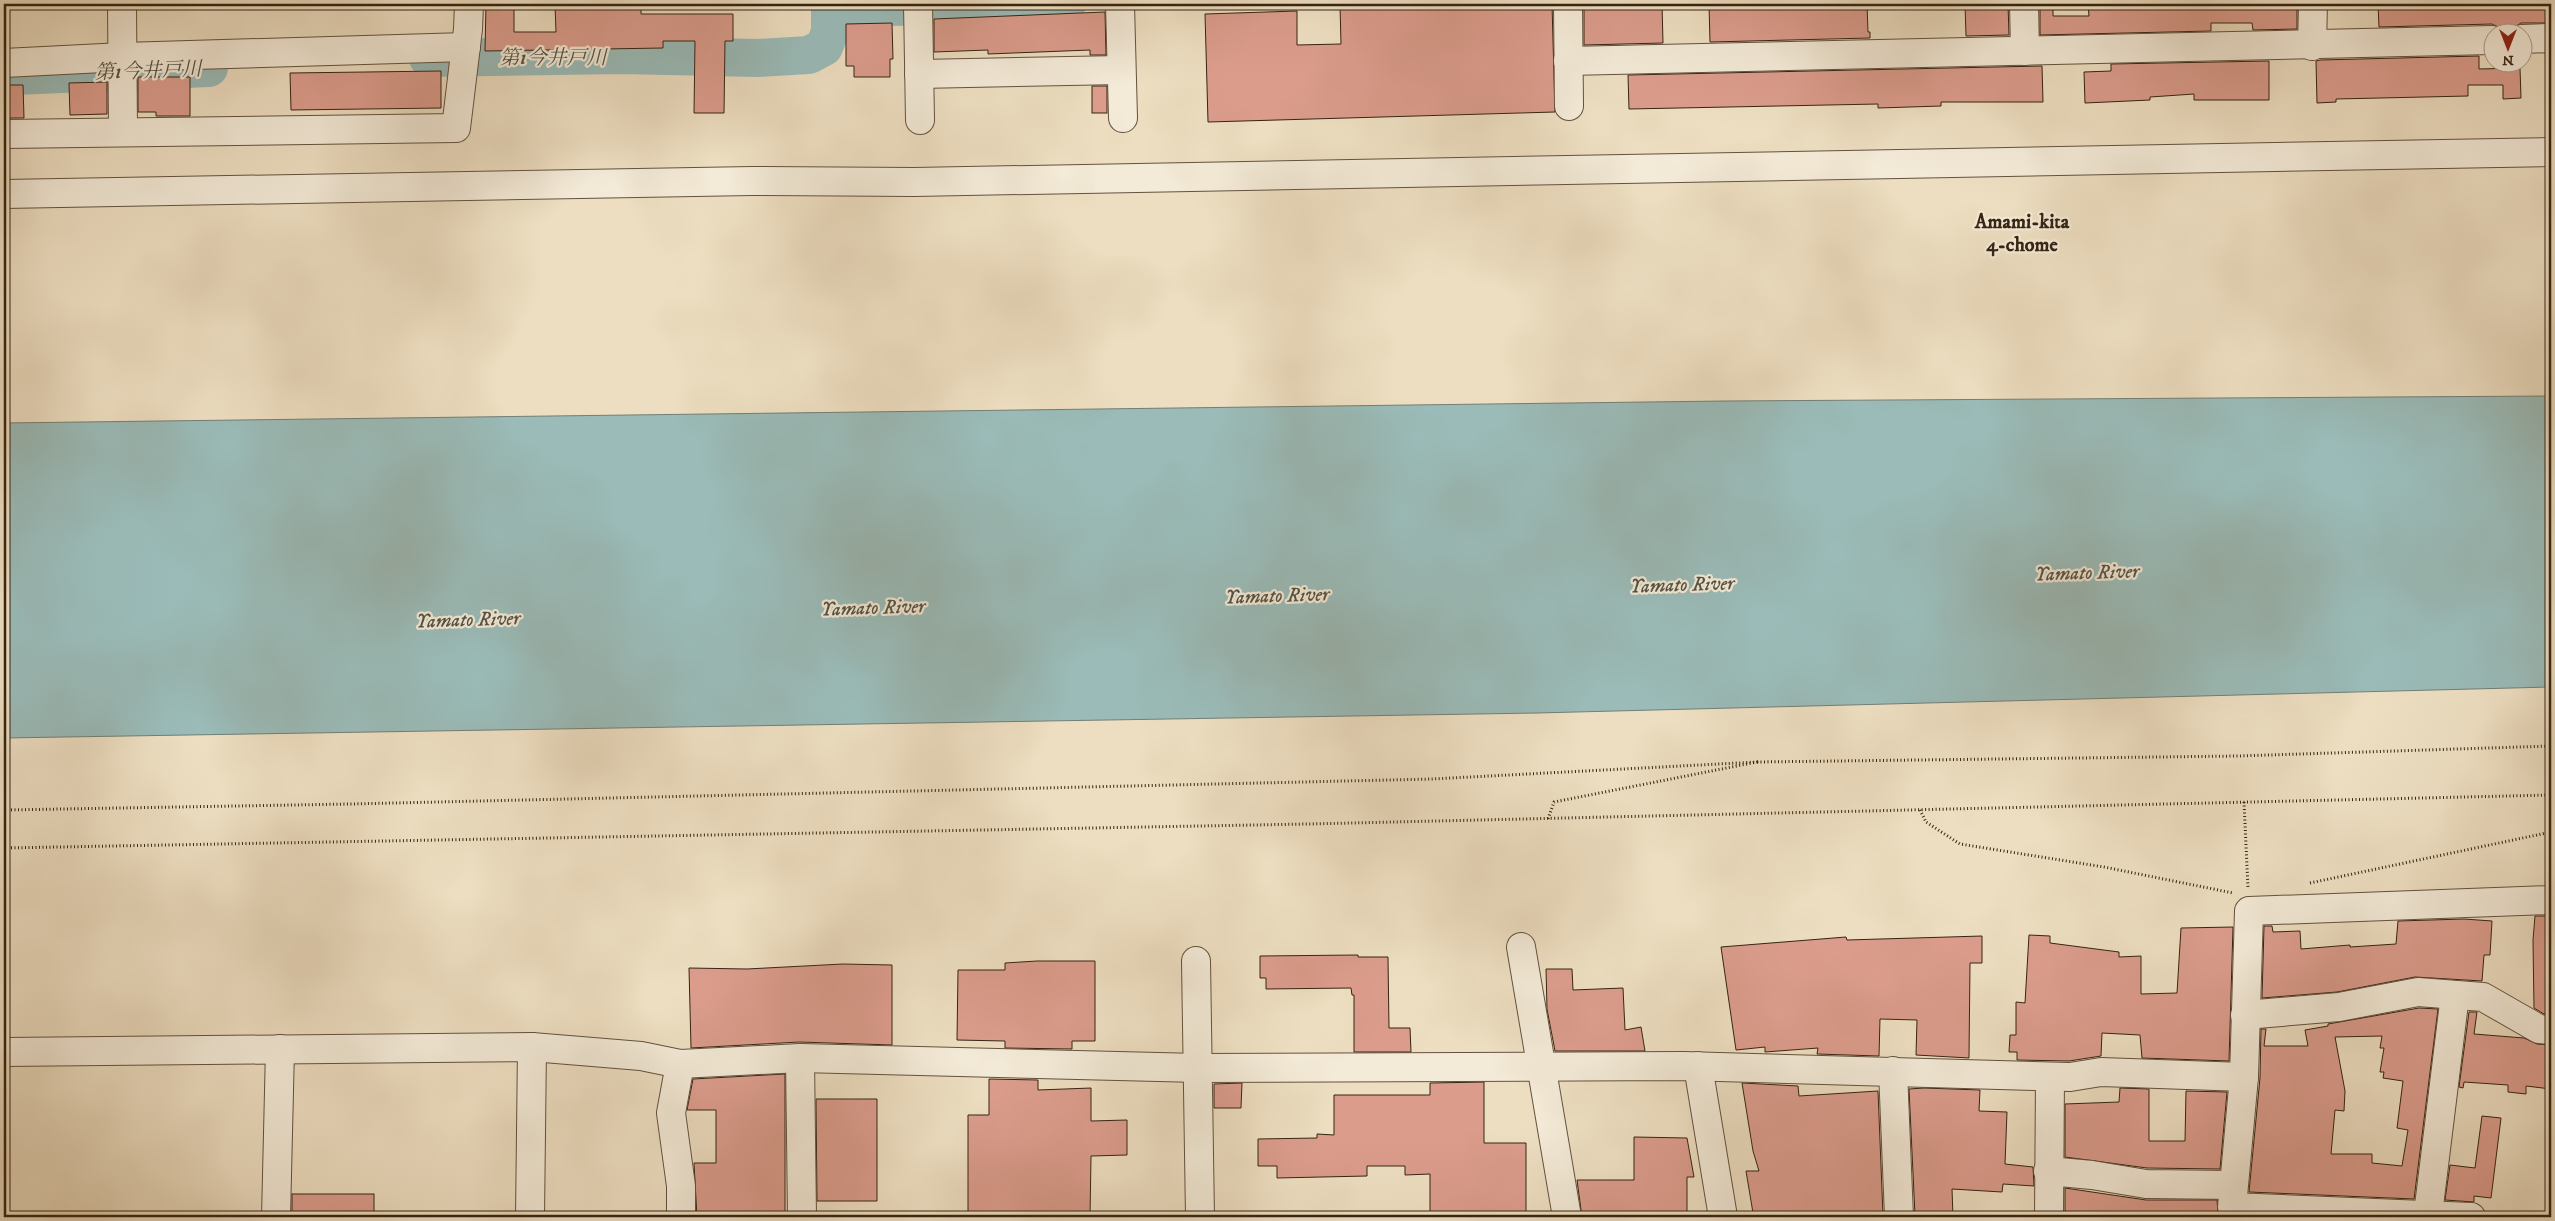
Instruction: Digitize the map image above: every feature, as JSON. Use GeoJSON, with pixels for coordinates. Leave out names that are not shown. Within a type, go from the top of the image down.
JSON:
{"type":"FeatureCollection","features":[{"type":"Feature","properties":{"kind":"street"},"geometry":{"type":"LineString","coordinates":[[122,4],[123,132]]}},
{"type":"Feature","properties":{"kind":"street"},"geometry":{"type":"LineString","coordinates":[[4,134],[456,128],[466,48],[469,4]]}},
{"type":"Feature","properties":{"kind":"street"},"geometry":{"type":"LineString","coordinates":[[918,4],[920,120]]}},
{"type":"Feature","properties":{"kind":"street"},"geometry":{"type":"LineString","coordinates":[[1120,4],[1122,118]]}},
{"type":"Feature","properties":{"kind":"street"},"geometry":{"type":"LineString","coordinates":[[1568,4],[1569,106]]}},
{"type":"Feature","properties":{"kind":"street"},"geometry":{"type":"LineString","coordinates":[[2024,4],[2025,50]]}},
{"type":"Feature","properties":{"kind":"street"},"geometry":{"type":"LineString","coordinates":[[2312,45],[2313,4]]}},
{"type":"Feature","properties":{"kind":"street"},"geometry":{"type":"LineString","coordinates":[[2532,39],[2551,38]]}},
{"type":"Feature","properties":{"kind":"street"},"geometry":{"type":"LineString","coordinates":[[1568,60],[2482,40]]}},
{"type":"Feature","properties":{"kind":"street"},"geometry":{"type":"LineString","coordinates":[[4,64],[122,58],[466,48]]}},
{"type":"Feature","properties":{"kind":"street"},"geometry":{"type":"LineString","coordinates":[[919,73],[1121,69]]}},
{"type":"Feature","properties":{"kind":"street"},"geometry":{"type":"LineString","coordinates":[[4,194],[752,181],[914,182],[2551,152]]}},
{"type":"Feature","properties":{"kind":"street"},"geometry":{"type":"LineString","coordinates":[[2471,1217],[2428,1214],[2255,1212],[2232,1206],[2244,1077],[2249,903],[2551,900]]}},
{"type":"Feature","properties":{"kind":"street"},"geometry":{"type":"LineString","coordinates":[[1521,947],[1567,1217]]}},
{"type":"Feature","properties":{"kind":"street"},"geometry":{"type":"LineString","coordinates":[[1196,961],[1200,1217]]}},
{"type":"Feature","properties":{"kind":"street"},"geometry":{"type":"LineString","coordinates":[[2245,1015],[2339,1007],[2418,992],[2483,997],[2539,1029],[2551,1030]]}},
{"type":"Feature","properties":{"kind":"street"},"geometry":{"type":"LineString","coordinates":[[2428,1214],[2455,995]]}},
{"type":"Feature","properties":{"kind":"street"},"geometry":{"type":"LineString","coordinates":[[4,1052],[532,1047],[641,1056],[680,1064],[800,1058],[1199,1068],[1542,1064],[1698,1066],[2050,1077],[2070,1077],[2101,1072],[2244,1077]]}},
{"type":"Feature","properties":{"kind":"street"},"geometry":{"type":"LineString","coordinates":[[530,1217],[532,1047]]}},
{"type":"Feature","properties":{"kind":"street"},"geometry":{"type":"LineString","coordinates":[[276,1217],[280,1049]]}},
{"type":"Feature","properties":{"kind":"street"},"geometry":{"type":"LineString","coordinates":[[800,1058],[802,1217]]}},
{"type":"Feature","properties":{"kind":"street"},"geometry":{"type":"LineString","coordinates":[[680,1064],[671,1114],[681,1186],[681,1217]]}},
{"type":"Feature","properties":{"kind":"street"},"geometry":{"type":"LineString","coordinates":[[1698,1066],[1723,1217]]}},
{"type":"Feature","properties":{"kind":"street"},"geometry":{"type":"LineString","coordinates":[[1893,1071],[1899,1217]]}},
{"type":"Feature","properties":{"kind":"street"},"geometry":{"type":"LineString","coordinates":[[2049,1217],[2050,1077]]}},
{"type":"Feature","properties":{"kind":"street"},"geometry":{"type":"LineString","coordinates":[[2048,1171],[2092,1175],[2146,1184],[2233,1185]]}},
{"type":"Feature","properties":{"kind":"path"},"geometry":{"type":"LineString","coordinates":[[4,810],[381,804],[1422,779],[1757,762],[2238,756],[2551,746]]}},
{"type":"Feature","properties":{"kind":"path"},"geometry":{"type":"LineString","coordinates":[[1548,819],[1554,802],[1757,762]]}},
{"type":"Feature","properties":{"kind":"path"},"geometry":{"type":"LineString","coordinates":[[4,848],[1548,819],[2551,795]]}},
{"type":"Feature","properties":{"kind":"path"},"geometry":{"type":"LineString","coordinates":[[1920,810],[1926,822],[1960,844],[2104,868],[2249,903],[2244,802]]}},
{"type":"Feature","properties":{"kind":"path"},"geometry":{"type":"LineString","coordinates":[[2302,885],[2551,832]]}},
{"type":"Feature","properties":{"kind":"water","name":"Yamato River"},"geometry":{"type":"Polygon","coordinates":[[[2551,396],[2551,687],[1537,713],[4,738],[4,423],[1725,401],[2551,396]]]}},
{"type":"Feature","properties":{"kind":"building"},"geometry":{"type":"Polygon","coordinates":[[[486,4],[514,4],[514,32],[556,32],[555,5],[641,4],[641,14],[733,14],[733,41],[725,41],[724,113],[694,113],[695,41],[663,41],[663,48],[485,51],[486,4]]]}},
{"type":"Feature","properties":{"kind":"building"},"geometry":{"type":"Polygon","coordinates":[[[1552,4],[1555,112],[1208,122],[1205,14],[1297,11],[1297,45],[1341,44],[1340,5],[1552,4]]]}},
{"type":"Feature","properties":{"kind":"building"},"geometry":{"type":"Polygon","coordinates":[[[1584,4],[1662,4],[1663,43],[1584,45],[1584,4]]]}},
{"type":"Feature","properties":{"kind":"building"},"geometry":{"type":"Polygon","coordinates":[[[1709,4],[1867,4],[1870,38],[1710,42],[1709,4]]]}},
{"type":"Feature","properties":{"kind":"building"},"geometry":{"type":"Polygon","coordinates":[[[1965,4],[2008,4],[2009,35],[1966,36],[1965,4]]]}},
{"type":"Feature","properties":{"kind":"building"},"geometry":{"type":"Polygon","coordinates":[[[2040,4],[2053,4],[2053,16],[2089,16],[2088,4],[2297,4],[2297,29],[2253,30],[2252,23],[2211,23],[2211,31],[2040,35],[2040,4]]]}},
{"type":"Feature","properties":{"kind":"building"},"geometry":{"type":"Polygon","coordinates":[[[2378,4],[2546,4],[2546,23],[2482,22],[2482,24],[2379,27],[2378,4]]]}},
{"type":"Feature","properties":{"kind":"building"},"geometry":{"type":"Polygon","coordinates":[[[1105,12],[1106,55],[1090,55],[1090,50],[988,54],[988,50],[934,52],[934,19],[1105,12]]]}},
{"type":"Feature","properties":{"kind":"building"},"geometry":{"type":"Polygon","coordinates":[[[892,23],[893,59],[890,59],[890,77],[854,77],[854,66],[846,66],[846,24],[892,23]]]}},
{"type":"Feature","properties":{"kind":"building"},"geometry":{"type":"Polygon","coordinates":[[[2479,56],[2479,69],[2482,69],[2482,72],[2520,72],[2521,98],[2503,99],[2503,85],[2468,85],[2468,96],[2336,99],[2336,102],[2317,103],[2316,61],[2479,56]]]}},
{"type":"Feature","properties":{"kind":"building"},"geometry":{"type":"Polygon","coordinates":[[[2269,61],[2269,100],[2194,100],[2194,94],[2150,97],[2150,100],[2085,103],[2084,72],[2111,71],[2111,64],[2269,61]]]}},
{"type":"Feature","properties":{"kind":"building"},"geometry":{"type":"Polygon","coordinates":[[[2042,66],[2043,102],[1941,102],[1941,106],[1878,108],[1878,104],[1629,109],[1628,75],[2042,66]]]}},
{"type":"Feature","properties":{"kind":"building"},"geometry":{"type":"Polygon","coordinates":[[[441,71],[441,108],[291,110],[290,73],[441,71]]]}},
{"type":"Feature","properties":{"kind":"building"},"geometry":{"type":"Polygon","coordinates":[[[138,77],[190,77],[190,116],[156,116],[156,112],[138,112],[138,77]]]}},
{"type":"Feature","properties":{"kind":"building"},"geometry":{"type":"Polygon","coordinates":[[[107,82],[107,114],[70,115],[69,83],[107,82]]]}},
{"type":"Feature","properties":{"kind":"building"},"geometry":{"type":"Polygon","coordinates":[[[4,85],[23,85],[24,118],[4,118],[4,85]]]}},
{"type":"Feature","properties":{"kind":"building"},"geometry":{"type":"Polygon","coordinates":[[[1092,86],[1107,86],[1107,113],[1092,113],[1092,86]]]}},
{"type":"Feature","properties":{"kind":"building"},"geometry":{"type":"Polygon","coordinates":[[[2535,916],[2551,916],[2551,1014],[2544,1014],[2534,1008],[2533,940],[2535,916]]]}},
{"type":"Feature","properties":{"kind":"building"},"geometry":{"type":"Polygon","coordinates":[[[2464,919],[2492,921],[2490,955],[2484,955],[2482,981],[2415,977],[2337,992],[2262,998],[2264,926],[2272,926],[2273,932],[2300,931],[2301,949],[2396,944],[2398,921],[2464,919]]]}},
{"type":"Feature","properties":{"kind":"building"},"geometry":{"type":"Polygon","coordinates":[[[2233,927],[2229,1061],[2142,1058],[2140,1035],[2102,1033],[2101,1056],[2069,1061],[2017,1060],[2017,1052],[2009,1052],[2010,1035],[2016,1035],[2016,1002],[2025,1003],[2029,935],[2050,936],[2050,943],[2119,952],[2119,957],[2141,956],[2141,994],[2177,993],[2181,928],[2233,927]]]}},
{"type":"Feature","properties":{"kind":"building"},"geometry":{"type":"Polygon","coordinates":[[[1982,936],[1982,963],[1970,963],[1969,1058],[1916,1055],[1917,1020],[1880,1019],[1879,1056],[1817,1054],[1818,1048],[1765,1052],[1765,1047],[1736,1050],[1721,947],[1846,937],[1847,940],[1982,936]]]}},
{"type":"Feature","properties":{"kind":"building"},"geometry":{"type":"Polygon","coordinates":[[[1358,955],[1358,957],[1388,957],[1389,1028],[1410,1028],[1411,1052],[1354,1052],[1354,995],[1352,995],[1351,988],[1266,989],[1266,978],[1260,978],[1260,956],[1358,955]]]}},
{"type":"Feature","properties":{"kind":"building"},"geometry":{"type":"Polygon","coordinates":[[[1095,961],[1095,1041],[1072,1041],[1072,1049],[1005,1048],[1005,1041],[957,1040],[958,970],[1005,970],[1005,963],[1095,961]]]}},
{"type":"Feature","properties":{"kind":"building"},"geometry":{"type":"Polygon","coordinates":[[[843,964],[892,965],[892,1045],[799,1042],[691,1048],[689,968],[747,969],[843,964]]]}},
{"type":"Feature","properties":{"kind":"building"},"geometry":{"type":"Polygon","coordinates":[[[1546,969],[1572,969],[1573,990],[1623,988],[1625,1030],[1641,1027],[1645,1051],[1555,1051],[1547,1009],[1546,969]]]}},
{"type":"Feature","properties":{"kind":"building"},"geometry":{"type":"Polygon","coordinates":[[[2419,1008],[2438,1009],[2414,1199],[2249,1192],[2260,1078],[2261,1029],[2266,1029],[2264,1046],[2308,1046],[2305,1030],[2328,1026],[2328,1024],[2419,1008]],[[2382,1036],[2335,1037],[2345,1091],[2344,1111],[2335,1110],[2331,1154],[2372,1154],[2372,1163],[2402,1166],[2408,1130],[2397,1128],[2403,1081],[2383,1078],[2384,1072],[2380,1072],[2384,1048],[2380,1048],[2382,1036]]]}},
{"type":"Feature","properties":{"kind":"building"},"geometry":{"type":"Polygon","coordinates":[[[2469,1012],[2477,1012],[2474,1034],[2524,1038],[2537,1044],[2551,1045],[2551,1089],[2526,1086],[2526,1094],[2508,1092],[2508,1085],[2464,1082],[2463,1088],[2459,1087],[2469,1012]]]}},
{"type":"Feature","properties":{"kind":"building"},"geometry":{"type":"Polygon","coordinates":[[[785,1074],[785,1217],[697,1217],[694,1163],[716,1163],[716,1110],[687,1110],[693,1079],[785,1074]]]}},
{"type":"Feature","properties":{"kind":"building"},"geometry":{"type":"Polygon","coordinates":[[[989,1079],[1038,1080],[1038,1090],[1091,1088],[1091,1121],[1127,1120],[1127,1155],[1091,1156],[1090,1217],[968,1217],[968,1115],[989,1115],[989,1079]]]}},
{"type":"Feature","properties":{"kind":"building"},"geometry":{"type":"Polygon","coordinates":[[[1484,1082],[1484,1143],[1526,1143],[1526,1217],[1430,1217],[1430,1174],[1405,1175],[1405,1166],[1367,1166],[1367,1176],[1277,1178],[1277,1166],[1258,1166],[1258,1139],[1317,1138],[1317,1134],[1334,1135],[1334,1095],[1430,1095],[1430,1083],[1484,1082]]]}},
{"type":"Feature","properties":{"kind":"building"},"geometry":{"type":"Polygon","coordinates":[[[1242,1083],[1241,1108],[1214,1108],[1214,1084],[1242,1083]]]}},
{"type":"Feature","properties":{"kind":"building"},"geometry":{"type":"Polygon","coordinates":[[[1742,1083],[1798,1086],[1799,1096],[1878,1091],[1883,1216],[1822,1217],[1822,1213],[1753,1213],[1746,1171],[1759,1171],[1753,1151],[1742,1083]]]}},
{"type":"Feature","properties":{"kind":"building"},"geometry":{"type":"Polygon","coordinates":[[[2120,1088],[2149,1089],[2149,1141],[2185,1141],[2186,1091],[2227,1092],[2220,1169],[2147,1168],[2065,1157],[2065,1104],[2119,1102],[2120,1088]]]}},
{"type":"Feature","properties":{"kind":"building"},"geometry":{"type":"Polygon","coordinates":[[[1909,1089],[1980,1090],[1979,1111],[2007,1112],[2005,1164],[2033,1167],[2034,1186],[2003,1184],[2002,1192],[1952,1189],[1953,1217],[1917,1217],[1915,1215],[1909,1089]]]}},
{"type":"Feature","properties":{"kind":"building"},"geometry":{"type":"Polygon","coordinates":[[[816,1099],[877,1099],[877,1201],[817,1201],[816,1099]]]}},
{"type":"Feature","properties":{"kind":"building"},"geometry":{"type":"Polygon","coordinates":[[[2482,1116],[2501,1118],[2491,1198],[2474,1196],[2474,1202],[2445,1200],[2450,1165],[2475,1168],[2482,1116]]]}},
{"type":"Feature","properties":{"kind":"building"},"geometry":{"type":"Polygon","coordinates":[[[1634,1137],[1687,1138],[1694,1177],[1687,1177],[1687,1217],[1582,1217],[1577,1180],[1634,1180],[1634,1137]]]}},
{"type":"Feature","properties":{"kind":"building"},"geometry":{"type":"Polygon","coordinates":[[[2065,1188],[2146,1200],[2217,1200],[2218,1213],[2221,1217],[2065,1217],[2065,1188]]]}},
{"type":"Feature","properties":{"kind":"building"},"geometry":{"type":"Polygon","coordinates":[[[292,1194],[374,1194],[374,1217],[292,1217],[292,1194]]]}},
{"type":"Feature","properties":{"kind":"waterway","name":"第1今井戸川"},"geometry":{"type":"LineString","coordinates":[[428,58],[622,55],[757,58],[809,55],[824,47],[830,32],[830,4]]}},
{"type":"Feature","properties":{"kind":"waterway","name":"第1今井戸川"},"geometry":{"type":"LineString","coordinates":[[830,8],[1067,4]]}},
{"type":"Feature","properties":{"kind":"waterway","name":"第1今井戸川"},"geometry":{"type":"LineString","coordinates":[[14,76],[209,68]]}},
{"type":"Feature","properties":{"kind":"district","name":"Amami-kita 4-chome"},"geometry":{"type":"Point","coordinates":[2022,232]}}]}
